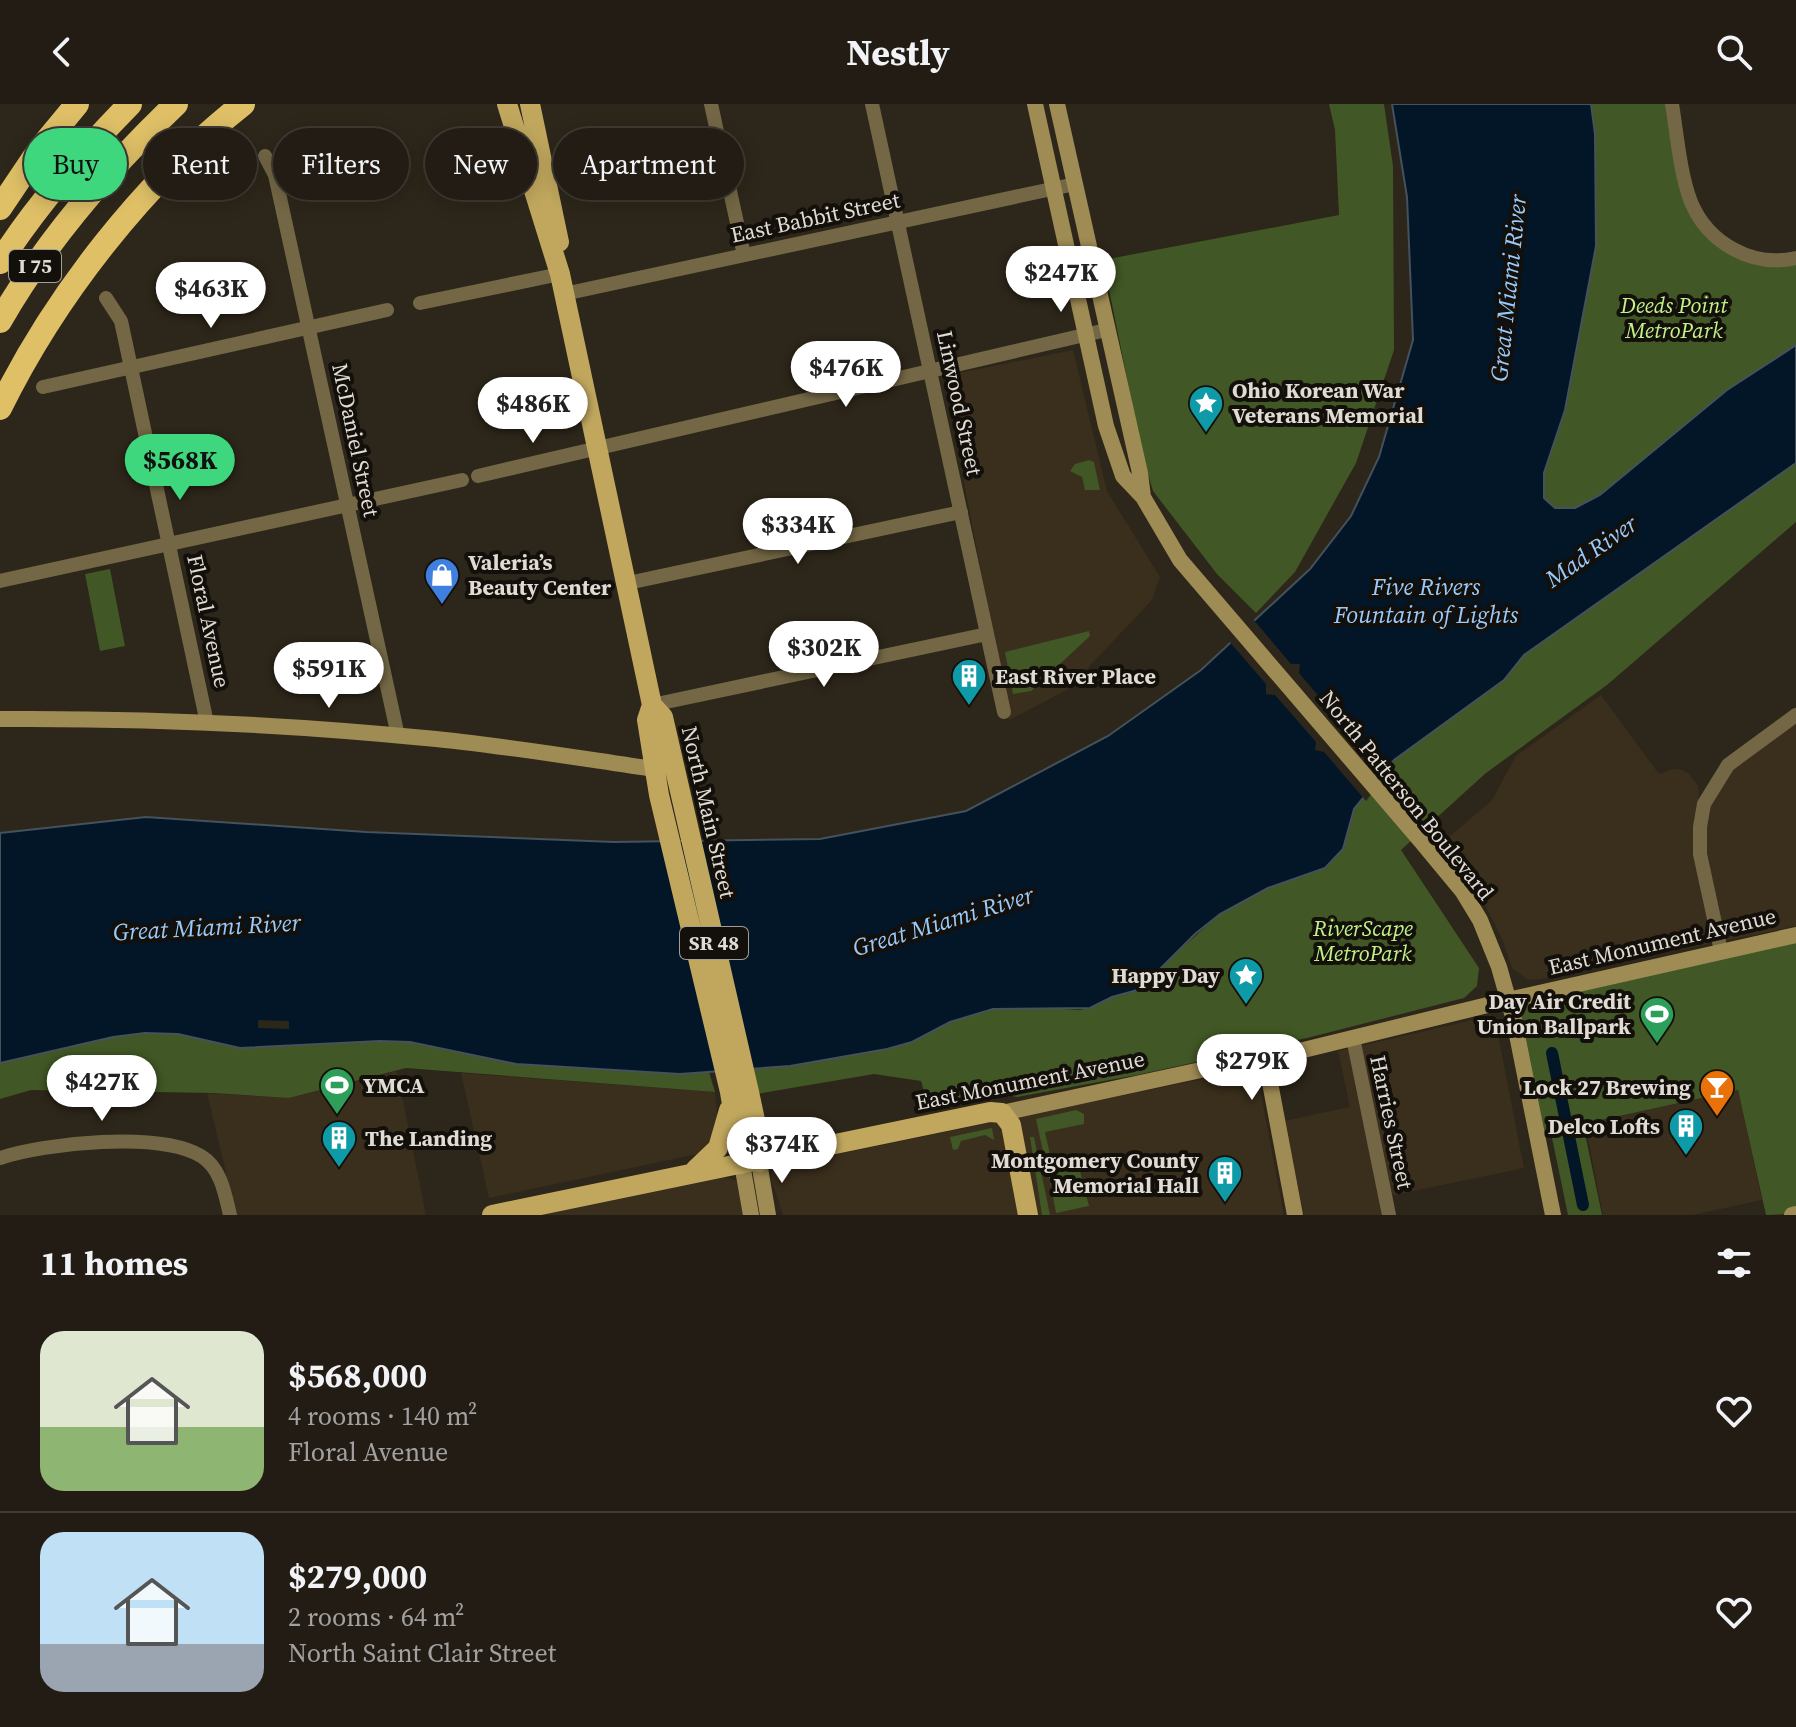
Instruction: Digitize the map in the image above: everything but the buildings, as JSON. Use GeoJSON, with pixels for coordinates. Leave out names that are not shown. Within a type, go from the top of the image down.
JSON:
{"type":"FeatureCollection","features":[{"type":"Feature","properties":{"kind":"highway"},"geometry":{"type":"LineString","coordinates":[[0,208],[39,150],[77,104]]}},
{"type":"Feature","properties":{"kind":"highway","name":"I 75"},"geometry":{"type":"LineString","coordinates":[[0,262],[41,202],[130,104]]}},
{"type":"Feature","properties":{"kind":"highway","name":"I 75"},"geometry":{"type":"LineString","coordinates":[[0,321],[17,292],[100,179],[176,104]]}},
{"type":"Feature","properties":{"kind":"highway"},"geometry":{"type":"LineString","coordinates":[[0,408],[93,257],[174,167],[243,104]]}},
{"type":"Feature","properties":{"kind":"main road","name":"North Main Street"},"geometry":{"type":"LineString","coordinates":[[507,104],[562,284],[652,705],[647,720],[664,767],[680,794],[736,1094],[751,1163],[768,1215]]}},
{"type":"Feature","properties":{"kind":"main road","name":"North Main Street"},"geometry":{"type":"LineString","coordinates":[[530,104],[559,231],[562,284]]}},
{"type":"Feature","properties":{"kind":"main road"},"geometry":{"type":"LineString","coordinates":[[1035,104],[1114,452],[1123,476],[1143,497]]}},
{"type":"Feature","properties":{"kind":"main road"},"geometry":{"type":"LineString","coordinates":[[1057,104],[1143,497]]}},
{"type":"Feature","properties":{"kind":"main road","name":"North Patterson Boulevard"},"geometry":{"type":"LineString","coordinates":[[1143,497],[1169,543],[1195,576],[1420,840],[1463,892],[1480,920],[1499,967],[1508,1000],[1553,1215]]}},
{"type":"Feature","properties":{"kind":"main road"},"geometry":{"type":"LineString","coordinates":[[0,719],[207,723],[398,736],[664,767]]}},
{"type":"Feature","properties":{"kind":"main road","name":"North Main Street"},"geometry":{"type":"LineString","coordinates":[[664,767],[659,795],[736,1094]]}},
{"type":"Feature","properties":{"kind":"main road","name":"East Monument Avenue"},"geometry":{"type":"LineString","coordinates":[[489,1215],[694,1171],[751,1163],[978,1114],[1002,1113],[1261,1057],[1283,1055],[1796,935]]}},
{"type":"Feature","properties":{"kind":"main road"},"geometry":{"type":"LineString","coordinates":[[1283,1055],[1273,1061],[1268,1072],[1295,1215]]}},
{"type":"Feature","properties":{"kind":"main road","name":"SR 48"},"geometry":{"type":"LineString","coordinates":[[694,1171],[718,1148],[736,1094]]}},
{"type":"Feature","properties":{"kind":"main road"},"geometry":{"type":"LineString","coordinates":[[1002,1113],[1011,1126],[1028,1215]]}},
{"type":"Feature","properties":{"kind":"main road","name":"North Main Street"},"geometry":{"type":"LineString","coordinates":[[751,1163],[751,1215]]}},
{"type":"Feature","properties":{"kind":"street"},"geometry":{"type":"LineString","coordinates":[[711,104],[744,255]]}},
{"type":"Feature","properties":{"kind":"street","name":"Linwood Street"},"geometry":{"type":"LineString","coordinates":[[872,104],[1004,712]]}},
{"type":"Feature","properties":{"kind":"street"},"geometry":{"type":"LineString","coordinates":[[1672,108],[1691,202],[1716,239],[1741,254],[1763,260],[1796,258]]}},
{"type":"Feature","properties":{"kind":"street","name":"McDaniel Street"},"geometry":{"type":"LineString","coordinates":[[265,156],[275,175],[398,736]]}},
{"type":"Feature","properties":{"kind":"street","name":"East Babbit Street"},"geometry":{"type":"LineString","coordinates":[[420,303],[744,255],[1075,184]]}},
{"type":"Feature","properties":{"kind":"street","name":"Floral Avenue"},"geometry":{"type":"LineString","coordinates":[[106,298],[121,321],[207,723]]}},
{"type":"Feature","properties":{"kind":"street"},"geometry":{"type":"LineString","coordinates":[[43,387],[387,310]]}},
{"type":"Feature","properties":{"kind":"street"},"geometry":{"type":"LineString","coordinates":[[478,476],[1106,330]]}},
{"type":"Feature","properties":{"kind":"street"},"geometry":{"type":"LineString","coordinates":[[0,581],[462,480]]}},
{"type":"Feature","properties":{"kind":"street"},"geometry":{"type":"LineString","coordinates":[[628,583],[961,512]]}},
{"type":"Feature","properties":{"kind":"street"},"geometry":{"type":"LineString","coordinates":[[652,705],[987,634]]}},
{"type":"Feature","properties":{"kind":"street"},"geometry":{"type":"LineString","coordinates":[[1721,951],[1700,854],[1704,804],[1728,765],[1796,715]]}},
{"type":"Feature","properties":{"kind":"street","name":"Harries Street"},"geometry":{"type":"LineString","coordinates":[[1353,1038],[1389,1215]]}},
{"type":"Feature","properties":{"kind":"street"},"geometry":{"type":"LineString","coordinates":[[0,1158],[31,1150],[100,1142],[169,1145],[202,1156],[217,1174],[230,1215]]}},
{"type":"Feature","properties":{"kind":"shaded area"},"geometry":{"type":"Polygon","coordinates":[[[1073,350],[1107,491],[1160,577],[1152,600],[1067,690],[1009,720],[944,376],[1073,350]]]}},
{"type":"Feature","properties":{"kind":"shaded area"},"geometry":{"type":"Polygon","coordinates":[[[1601,695],[1659,774],[1673,769],[1682,770],[1698,785],[1710,941],[1708,944],[1528,980],[1512,968],[1503,941],[1484,903],[1441,844],[1492,800],[1516,756],[1601,695]]]}},
{"type":"Feature","properties":{"kind":"shaded area"},"geometry":{"type":"Polygon","coordinates":[[[1796,720],[1796,926],[1725,941],[1707,857],[1709,806],[1731,768],[1796,720]]]}},
{"type":"Feature","properties":{"kind":"shaded area"},"geometry":{"type":"Polygon","coordinates":[[[1490,1016],[1495,1019],[1524,1168],[1390,1196],[1393,1215],[1304,1215],[1284,1121],[1350,1107],[1338,1051],[1490,1016]]]}},
{"type":"Feature","properties":{"kind":"shaded area"},"geometry":{"type":"Polygon","coordinates":[[[1256,1068],[1284,1215],[783,1215],[771,1179],[772,1171],[780,1166],[1256,1068]]]}},
{"type":"Feature","properties":{"kind":"shaded area"},"geometry":{"type":"Polygon","coordinates":[[[397,1071],[426,1215],[236,1215],[207,1093],[289,1098],[397,1071]]]}},
{"type":"Feature","properties":{"kind":"shaded area"},"geometry":{"type":"Polygon","coordinates":[[[461,1073],[715,1092],[719,1135],[702,1153],[489,1198],[461,1073]]]}},
{"type":"Feature","properties":{"kind":"shaded area","name":"Delco Lofts"},"geometry":{"type":"Polygon","coordinates":[[[1738,1090],[1762,1200],[1693,1215],[1603,1215],[1585,1124],[1738,1090]]]}},
{"type":"Feature","properties":{"kind":"shaded area"},"geometry":{"type":"Polygon","coordinates":[[[717,1175],[737,1181],[744,1215],[529,1215],[717,1175]]]}},
{"type":"Feature","properties":{"kind":"green space"},"geometry":{"type":"Polygon","coordinates":[[[1329,104],[1384,104],[1393,166],[1394,350],[1356,463],[1295,572],[1256,613],[1217,574],[1153,491],[1143,457],[1103,260],[1339,215],[1335,130],[1329,104]]]}},
{"type":"Feature","properties":{"kind":"green space","name":"Deeds Point MetroPark"},"geometry":{"type":"Polygon","coordinates":[[[1591,104],[1672,104],[1691,202],[1732,249],[1796,258],[1796,345],[1727,390],[1600,495],[1575,508],[1555,508],[1544,498],[1544,473],[1565,410],[1596,246],[1595,134],[1591,104]]]}},
{"type":"Feature","properties":{"kind":"green space"},"geometry":{"type":"Polygon","coordinates":[[[1089,460],[1094,462],[1100,490],[1085,490],[1082,477],[1070,471],[1075,464],[1089,460]]]}},
{"type":"Feature","properties":{"kind":"green space","name":"RiverScape MetroPark"},"geometry":{"type":"Polygon","coordinates":[[[1796,463],[1796,522],[1607,685],[1486,773],[1401,850],[1479,968],[1477,986],[1464,998],[1307,1038],[1137,1075],[1017,1097],[1002,1094],[938,1108],[928,1105],[921,1081],[874,1074],[756,1094],[749,1069],[790,1066],[887,1049],[912,1042],[950,1022],[993,1009],[1016,1006],[1079,1010],[1134,991],[1220,914],[1268,888],[1325,868],[1343,849],[1354,809],[1394,760],[1504,680],[1524,655],[1796,463]]]}},
{"type":"Feature","properties":{"kind":"green space"},"geometry":{"type":"Polygon","coordinates":[[[110,569],[125,646],[100,651],[85,574],[110,569]]]}},
{"type":"Feature","properties":{"kind":"green space"},"geometry":{"type":"Polygon","coordinates":[[[1089,631],[1090,636],[1031,691],[1013,694],[1005,652],[1089,631]]]}},
{"type":"Feature","properties":{"kind":"green space","name":"Day Air Credit Union Ballpark"},"geometry":{"type":"Polygon","coordinates":[[[1796,937],[1796,1214],[1766,1215],[1738,1090],[1583,1124],[1602,1215],[1568,1215],[1551,1133],[1538,1135],[1508,1000],[1796,937]]]}},
{"type":"Feature","properties":{"kind":"green space"},"geometry":{"type":"Polygon","coordinates":[[[145,1033],[178,1034],[240,1048],[410,1042],[516,1064],[680,1074],[709,1072],[715,1092],[406,1068],[289,1098],[213,1093],[31,1090],[0,1099],[0,1063],[113,1037],[145,1033]]]}},
{"type":"Feature","properties":{"kind":"green space"},"geometry":{"type":"Polygon","coordinates":[[[1076,1110],[1084,1114],[1084,1124],[1045,1132],[1051,1159],[1056,1158],[1056,1164],[1046,1165],[1036,1119],[1076,1110]]]}},
{"type":"Feature","properties":{"kind":"green space"},"geometry":{"type":"Polygon","coordinates":[[[992,1128],[994,1140],[985,1135],[961,1141],[958,1149],[953,1150],[950,1137],[992,1128]]]}},
{"type":"Feature","properties":{"kind":"green space"},"geometry":{"type":"Polygon","coordinates":[[[1030,1137],[1034,1137],[1050,1215],[1042,1215],[1030,1137]]]}},
{"type":"Feature","properties":{"kind":"green space"},"geometry":{"type":"Polygon","coordinates":[[[1078,1163],[1089,1206],[1056,1213],[1048,1172],[1078,1163]]]}},
{"type":"Feature","properties":{"kind":"water"},"geometry":{"type":"Polygon","coordinates":[[[1392,104],[1591,104],[1595,134],[1596,246],[1565,410],[1544,473],[1544,498],[1555,508],[1575,508],[1600,495],[1727,390],[1796,345],[1796,463],[1524,655],[1504,680],[1394,760],[1354,809],[1343,849],[1325,868],[1268,888],[1220,914],[1195,934],[1144,985],[1090,1008],[993,1009],[950,1022],[912,1042],[790,1066],[680,1074],[516,1064],[410,1042],[240,1048],[178,1034],[145,1033],[113,1037],[0,1063],[0,833],[146,817],[366,832],[614,842],[820,839],[966,811],[1108,736],[1201,670],[1310,569],[1351,516],[1379,457],[1413,340],[1407,197],[1392,104]]]}},
{"type":"Feature","properties":{"kind":"pier"},"geometry":{"type":"Polygon","coordinates":[[[1252,618],[1291,664],[1300,664],[1299,673],[1340,721],[1350,722],[1348,731],[1386,775],[1366,801],[1324,752],[1315,750],[1316,742],[1275,695],[1266,694],[1266,684],[1228,640],[1252,618]]]}},
{"type":"Feature","properties":{"kind":"pier"},"geometry":{"type":"Polygon","coordinates":[[[258,1020],[289,1021],[289,1029],[258,1028],[258,1020]]]}},
{"type":"Feature","properties":{"kind":"waterway"},"geometry":{"type":"LineString","coordinates":[[1552,1053],[1583,1205]]}},
{"type":"Feature","properties":{"kind":"place","name":"Ohio Korean War Veterans Memorial"},"geometry":{"type":"Point","coordinates":[1206,434]}},
{"type":"Feature","properties":{"kind":"place","name":"Valeria’s Beauty Center"},"geometry":{"type":"Point","coordinates":[442,606]}},
{"type":"Feature","properties":{"kind":"place","name":"East River Place"},"geometry":{"type":"Point","coordinates":[969,707]}},
{"type":"Feature","properties":{"kind":"place","name":"Happy Day"},"geometry":{"type":"Point","coordinates":[1246,1006]}},
{"type":"Feature","properties":{"kind":"place","name":"Day Air Credit Union Ballpark"},"geometry":{"type":"Point","coordinates":[1657,1045]}},
{"type":"Feature","properties":{"kind":"place","name":"YMCA"},"geometry":{"type":"Point","coordinates":[337,1116]}},
{"type":"Feature","properties":{"kind":"place","name":"Lock 27 Brewing"},"geometry":{"type":"Point","coordinates":[1717,1118]}},
{"type":"Feature","properties":{"kind":"place","name":"Delco Lofts"},"geometry":{"type":"Point","coordinates":[1686,1157]}},
{"type":"Feature","properties":{"kind":"place","name":"The Landing"},"geometry":{"type":"Point","coordinates":[339,1169]}},
{"type":"Feature","properties":{"kind":"place","name":"Montgomery County Memorial Hall"},"geometry":{"type":"Point","coordinates":[1225,1204]}},
{"type":"Feature","properties":{"kind":"water label","name":"Great Miami River"},"geometry":{"type":"Point","coordinates":[1508,288]}},
{"type":"Feature","properties":{"kind":"water label","name":"Mad River"},"geometry":{"type":"Point","coordinates":[1591,551]}},
{"type":"Feature","properties":{"kind":"water label","name":"Five Rivers Fountain of Lights"},"geometry":{"type":"Point","coordinates":[1426,600]}},
{"type":"Feature","properties":{"kind":"water label","name":"Great Miami River"},"geometry":{"type":"Point","coordinates":[943,921]}},
{"type":"Feature","properties":{"kind":"water label","name":"Great Miami River"},"geometry":{"type":"Point","coordinates":[207,927]}}]}
